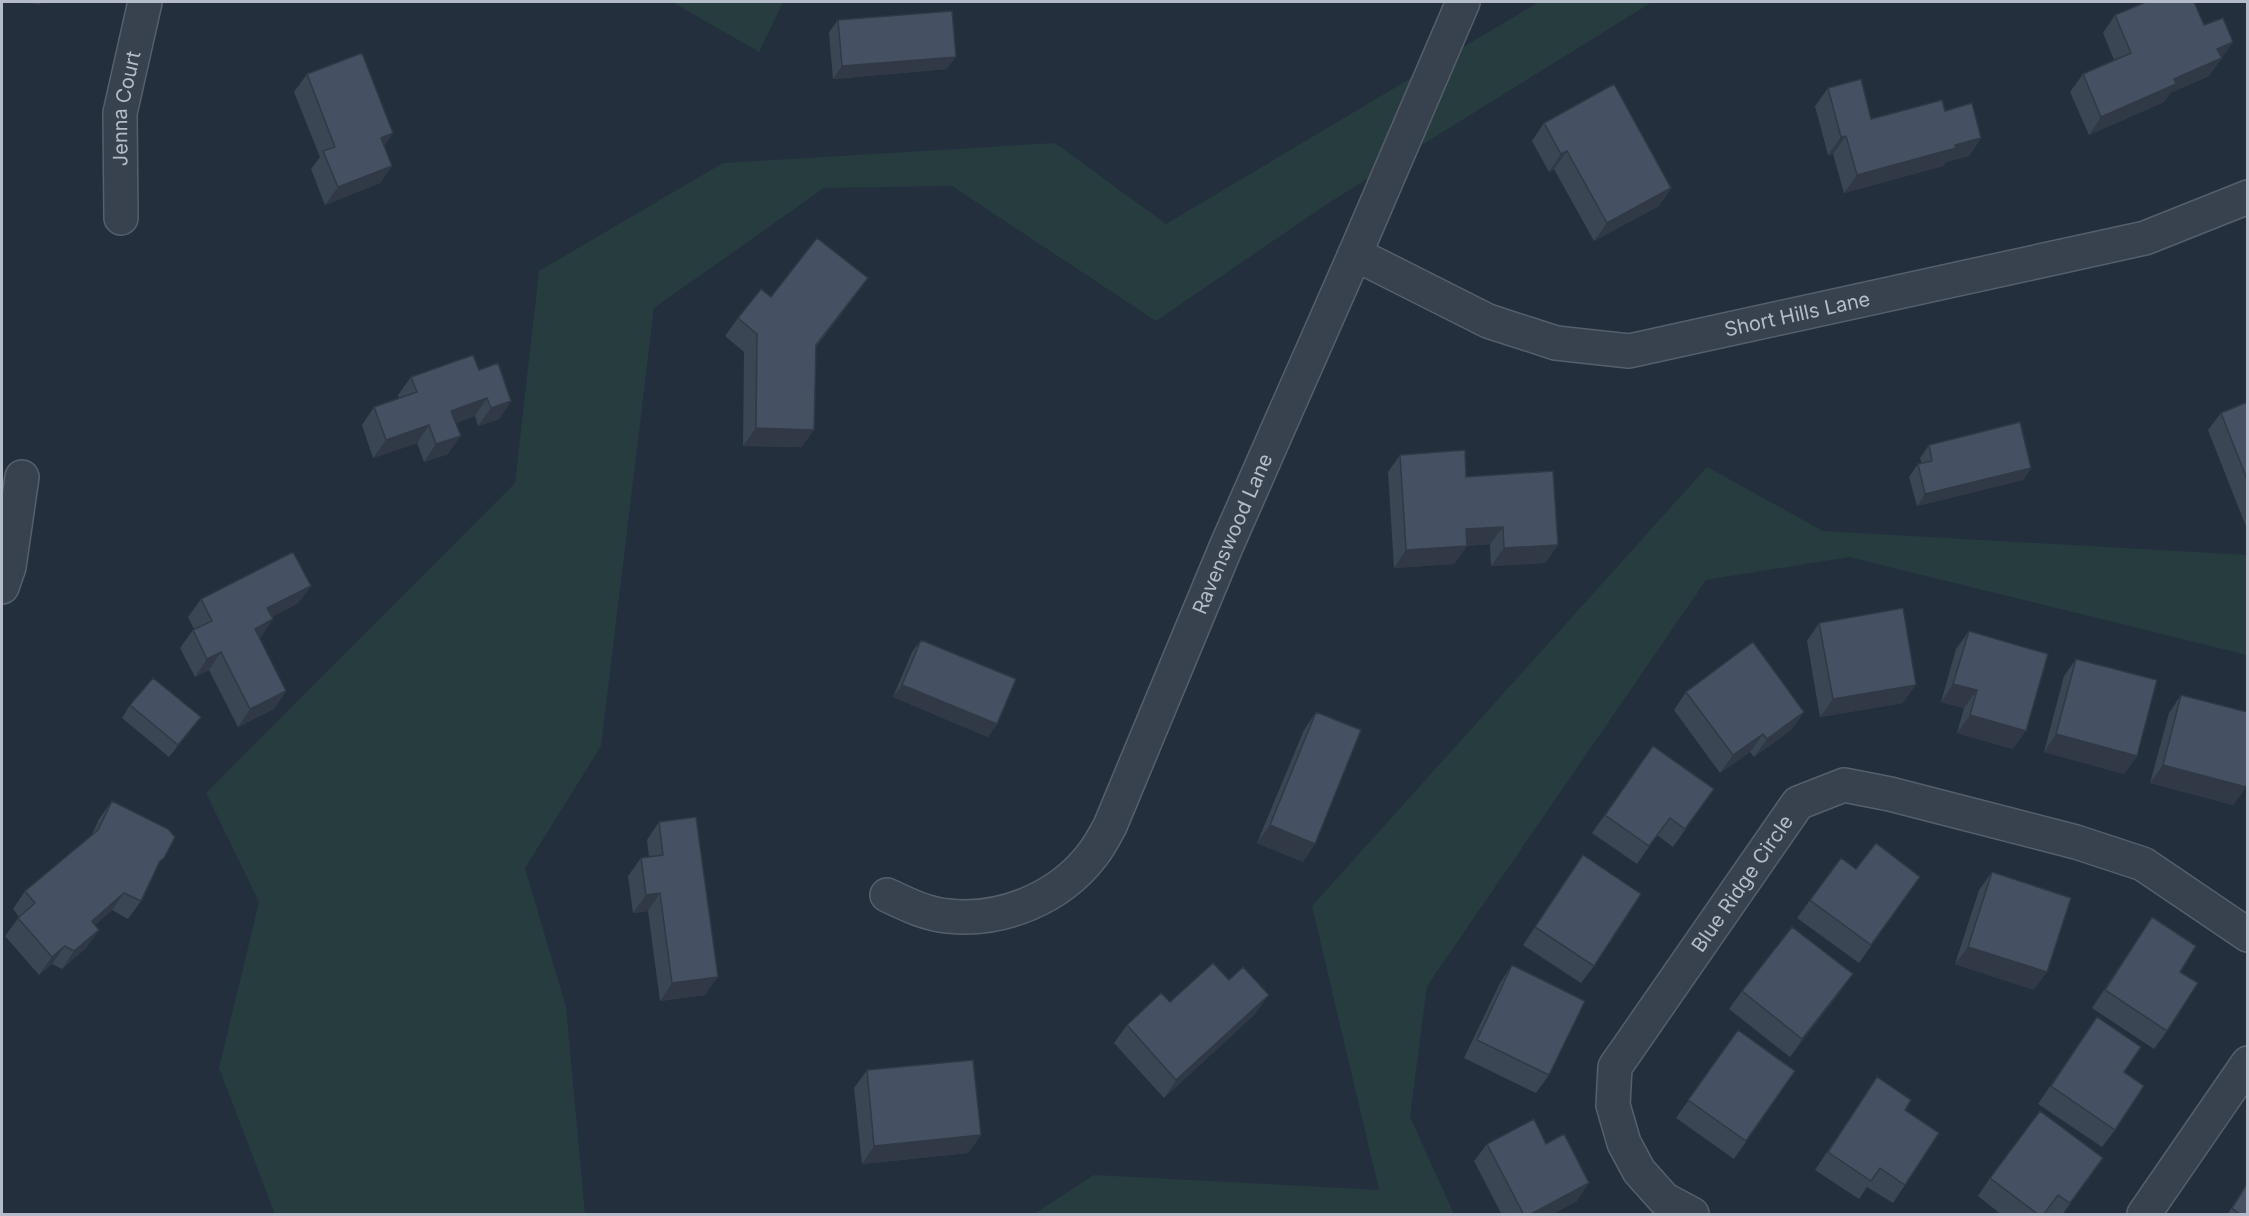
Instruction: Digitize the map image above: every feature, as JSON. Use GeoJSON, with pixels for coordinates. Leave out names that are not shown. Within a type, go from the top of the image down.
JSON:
{"type":"FeatureCollection","features":[{"type":"Feature","properties":{"kind":"street","name":"Jenna Court"},"geometry":{"type":"LineString","coordinates":[[121,218],[120,113],[145,2]]}},
{"type":"Feature","properties":{"kind":"street","name":"Ravenswood Lane"},"geometry":{"type":"LineString","coordinates":[[887,895],[915,908],[947,916],[980,916],[1012,910],[1043,898],[1070,879],[1093,855],[1110,826],[1226,547],[1463,2]]}},
{"type":"Feature","properties":{"kind":"street","name":"Short Hills Lane"},"geometry":{"type":"LineString","coordinates":[[1355,254],[1488,321],[1556,343],[1629,351],[2145,238],[2247,197]]}},
{"type":"Feature","properties":{"kind":"street"},"geometry":{"type":"LineString","coordinates":[[2,587],[9,567],[22,477]]}},
{"type":"Feature","properties":{"kind":"street","name":"Blue Ridge Circle"},"geometry":{"type":"LineString","coordinates":[[1692,1215],[1664,1199],[1639,1171],[1624,1143],[1613,1105],[1615,1067],[1798,803],[1844,785],[1902,797],[2076,842],[2144,864],[2247,935]]}},
{"type":"Feature","properties":{"kind":"street"},"geometry":{"type":"LineString","coordinates":[[2144,1215],[2247,1063]]}},
{"type":"Feature","properties":{"kind":"green space"},"geometry":{"type":"Polygon","coordinates":[[[672,2],[783,2],[759,52],[672,2]]]}},
{"type":"Feature","properties":{"kind":"green space"},"geometry":{"type":"Polygon","coordinates":[[[1539,2],[1652,2],[1327,204],[1156,321],[952,186],[824,188],[654,308],[601,746],[525,868],[566,1007],[585,1214],[275,1214],[219,1068],[259,902],[206,793],[515,483],[539,271],[723,163],[1055,143],[1166,224],[1539,2]]]}},
{"type":"Feature","properties":{"kind":"green space"},"geometry":{"type":"Polygon","coordinates":[[[1707,467],[1823,531],[2247,555],[2247,655],[1849,557],[1706,580],[1427,986],[1410,1117],[1454,1214],[1034,1214],[1094,1175],[1379,1190],[1312,906],[1707,467]]]}},
{"type":"Feature","properties":{"kind":"building"},"geometry":{"type":"Polygon","coordinates":[[[2146,2],[2194,2],[2204,25],[2223,18],[2233,42],[2217,49],[2222,58],[2174,79],[2176,84],[2101,117],[2083,74],[2131,53],[2115,15],[2146,2]]]}},
{"type":"Feature","properties":{"kind":"building"},"geometry":{"type":"Polygon","coordinates":[[[952,11],[956,57],[842,66],[838,20],[952,11]]]}},
{"type":"Feature","properties":{"kind":"building"},"geometry":{"type":"Polygon","coordinates":[[[362,53],[393,133],[381,138],[392,166],[338,187],[323,151],[335,147],[307,74],[362,53]]]}},
{"type":"Feature","properties":{"kind":"building"},"geometry":{"type":"Polygon","coordinates":[[[1861,79],[1871,119],[1942,100],[1945,111],[1972,103],[1981,138],[1955,145],[1956,148],[1857,175],[1846,136],[1841,137],[1828,88],[1861,79]]]}},
{"type":"Feature","properties":{"kind":"building"},"geometry":{"type":"Polygon","coordinates":[[[1614,84],[1671,188],[1607,223],[1567,151],[1561,154],[1544,123],[1614,84]]]}},
{"type":"Feature","properties":{"kind":"building"},"geometry":{"type":"Polygon","coordinates":[[[817,238],[868,278],[816,345],[814,430],[756,428],[757,334],[738,318],[761,289],[771,297],[817,238]]]}},
{"type":"Feature","properties":{"kind":"building"},"geometry":{"type":"Polygon","coordinates":[[[473,355],[479,370],[498,363],[511,401],[491,408],[487,398],[451,411],[461,436],[436,444],[429,425],[386,440],[374,407],[417,392],[411,377],[473,355]]]}},
{"type":"Feature","properties":{"kind":"building"},"geometry":{"type":"Polygon","coordinates":[[[2247,402],[2247,479],[2221,413],[2247,402]]]}},
{"type":"Feature","properties":{"kind":"building"},"geometry":{"type":"Polygon","coordinates":[[[2020,422],[2031,468],[1925,494],[1918,464],[1932,461],[1929,445],[2020,422]]]}},
{"type":"Feature","properties":{"kind":"building"},"geometry":{"type":"Polygon","coordinates":[[[1465,450],[1466,477],[1553,471],[1558,545],[1504,548],[1503,527],[1466,529],[1467,546],[1406,550],[1400,455],[1465,450]]]}},
{"type":"Feature","properties":{"kind":"building"},"geometry":{"type":"Polygon","coordinates":[[[293,552],[311,586],[267,608],[273,619],[255,629],[286,691],[250,709],[221,652],[207,659],[193,630],[212,621],[201,599],[293,552]]]}},
{"type":"Feature","properties":{"kind":"building"},"geometry":{"type":"Polygon","coordinates":[[[1903,608],[1916,685],[1833,699],[1819,623],[1903,608]]]}},
{"type":"Feature","properties":{"kind":"building"},"geometry":{"type":"Polygon","coordinates":[[[1969,631],[2048,654],[2026,731],[1970,715],[1977,690],[1953,684],[1969,631]]]}},
{"type":"Feature","properties":{"kind":"building"},"geometry":{"type":"Polygon","coordinates":[[[921,640],[1016,679],[997,724],[902,685],[921,640]]]}},
{"type":"Feature","properties":{"kind":"building"},"geometry":{"type":"Polygon","coordinates":[[[1753,642],[1804,712],[1767,739],[1763,734],[1733,755],[1686,692],[1753,642]]]}},
{"type":"Feature","properties":{"kind":"building"},"geometry":{"type":"Polygon","coordinates":[[[2076,659],[2157,680],[2137,756],[2056,734],[2076,659]]]}},
{"type":"Feature","properties":{"kind":"building"},"geometry":{"type":"Polygon","coordinates":[[[153,678],[201,717],[178,745],[130,705],[153,678]]]}},
{"type":"Feature","properties":{"kind":"building"},"geometry":{"type":"Polygon","coordinates":[[[2181,695],[2247,712],[2246,787],[2163,765],[2181,695]]]}},
{"type":"Feature","properties":{"kind":"building"},"geometry":{"type":"Polygon","coordinates":[[[1316,712],[1361,730],[1315,844],[1270,825],[1316,712]]]}},
{"type":"Feature","properties":{"kind":"building"},"geometry":{"type":"Polygon","coordinates":[[[1653,746],[1714,789],[1685,829],[1670,818],[1649,846],[1605,815],[1653,746]]]}},
{"type":"Feature","properties":{"kind":"building"},"geometry":{"type":"Polygon","coordinates":[[[112,801],[168,829],[175,837],[164,858],[160,861],[141,901],[124,893],[92,921],[99,930],[74,951],[65,946],[52,957],[18,918],[35,903],[25,891],[98,830],[112,801]]]}},
{"type":"Feature","properties":{"kind":"building"},"geometry":{"type":"Polygon","coordinates":[[[696,817],[718,977],[672,983],[660,893],[646,895],[641,858],[663,855],[659,822],[696,817]]]}},
{"type":"Feature","properties":{"kind":"building"},"geometry":{"type":"Polygon","coordinates":[[[1876,843],[1920,877],[1871,945],[1810,900],[1841,858],[1856,869],[1876,843]]]}},
{"type":"Feature","properties":{"kind":"building"},"geometry":{"type":"Polygon","coordinates":[[[1583,855],[1641,894],[1594,966],[1535,927],[1583,855]]]}},
{"type":"Feature","properties":{"kind":"building"},"geometry":{"type":"Polygon","coordinates":[[[1992,872],[2071,898],[2047,972],[1968,947],[1992,872]]]}},
{"type":"Feature","properties":{"kind":"building"},"geometry":{"type":"Polygon","coordinates":[[[2152,917],[2196,946],[2180,972],[2198,983],[2167,1031],[2105,990],[2152,917]]]}},
{"type":"Feature","properties":{"kind":"building"},"geometry":{"type":"Polygon","coordinates":[[[1792,927],[1853,974],[1802,1039],[1742,991],[1792,927]]]}},
{"type":"Feature","properties":{"kind":"building"},"geometry":{"type":"Polygon","coordinates":[[[1213,963],[1229,980],[1243,967],[1269,995],[1176,1080],[1127,1025],[1161,993],[1170,1002],[1213,963]]]}},
{"type":"Feature","properties":{"kind":"building"},"geometry":{"type":"Polygon","coordinates":[[[1512,965],[1585,1001],[1549,1075],[1477,1040],[1512,965]]]}},
{"type":"Feature","properties":{"kind":"building"},"geometry":{"type":"Polygon","coordinates":[[[2097,1017],[2141,1047],[2124,1072],[2144,1086],[2115,1130],[2051,1086],[2097,1017]]]}},
{"type":"Feature","properties":{"kind":"building"},"geometry":{"type":"Polygon","coordinates":[[[1738,1030],[1795,1071],[1746,1141],[1688,1100],[1738,1030]]]}},
{"type":"Feature","properties":{"kind":"building"},"geometry":{"type":"Polygon","coordinates":[[[973,1060],[981,1135],[874,1146],[867,1070],[973,1060]]]}},
{"type":"Feature","properties":{"kind":"building"},"geometry":{"type":"Polygon","coordinates":[[[1877,1077],[1911,1100],[1905,1110],[1939,1133],[1905,1185],[1880,1168],[1871,1181],[1828,1152],[1877,1077]]]}},
{"type":"Feature","properties":{"kind":"building"},"geometry":{"type":"Polygon","coordinates":[[[2040,1111],[2103,1158],[2070,1203],[2058,1195],[2043,1215],[2039,1215],[1990,1178],[2040,1111]]]}},
{"type":"Feature","properties":{"kind":"building"},"geometry":{"type":"Polygon","coordinates":[[[1534,1119],[1546,1144],[1564,1134],[1589,1183],[1529,1215],[1524,1215],[1487,1144],[1534,1119]]]}},
{"type":"Feature","properties":{"kind":"building"},"geometry":{"type":"Polygon","coordinates":[[[2247,1184],[2247,1215],[2241,1215],[2232,1208],[2247,1184]]]}}]}
